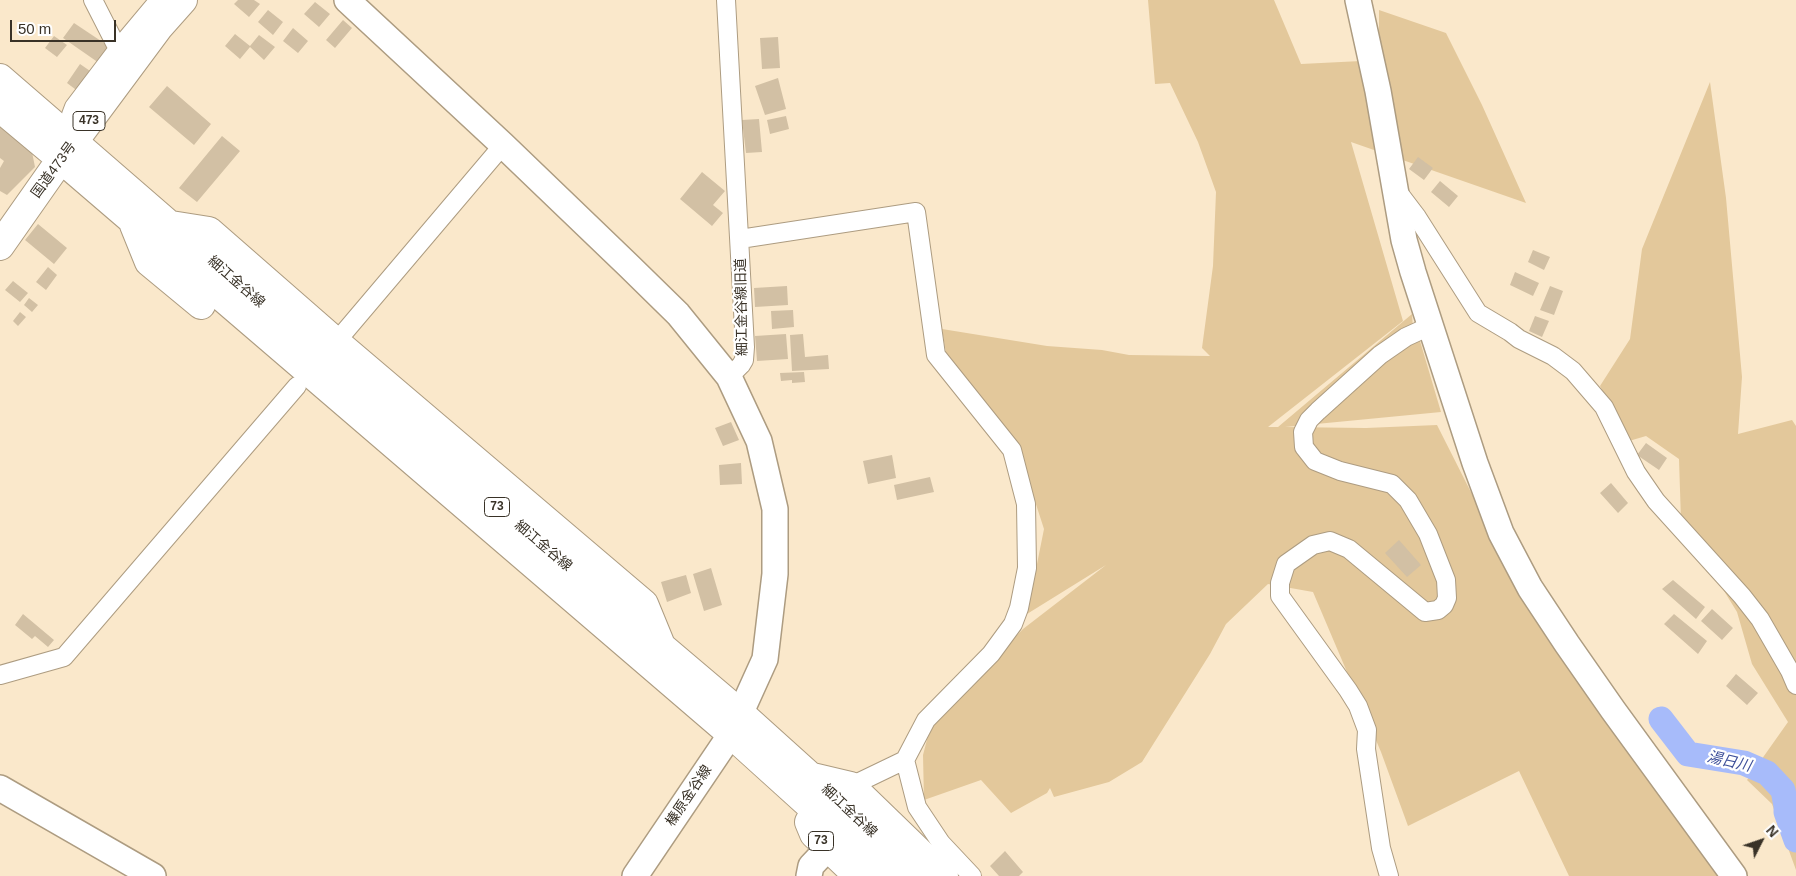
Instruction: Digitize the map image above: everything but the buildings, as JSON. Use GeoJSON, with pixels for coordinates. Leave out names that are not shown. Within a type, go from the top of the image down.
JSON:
{"type":"FeatureCollection","features":[{"type":"Feature","properties":{"kind":"main road","name":"国道473号"},"geometry":{"type":"LineString","coordinates":[[0,246],[68,151],[152,22],[183,0]]}},
{"type":"Feature","properties":{"kind":"main road","name":"473"},"geometry":{"type":"LineString","coordinates":[[0,78],[68,151]]}},
{"type":"Feature","properties":{"kind":"main road"},"geometry":{"type":"LineString","coordinates":[[0,108],[68,151]]}},
{"type":"Feature","properties":{"kind":"main road","name":"細江金谷線"},"geometry":{"type":"LineString","coordinates":[[68,151],[132,221],[653,654],[736,724],[805,786],[917,876]]}},
{"type":"Feature","properties":{"kind":"main road","name":"細江金谷線"},"geometry":{"type":"LineString","coordinates":[[68,151],[171,225],[405,429],[653,654]]}},
{"type":"Feature","properties":{"kind":"main road"},"geometry":{"type":"LineString","coordinates":[[132,221],[149,262],[297,386],[605,652],[616,657],[653,654],[644,604],[336,342],[209,231],[171,225]]}},
{"type":"Feature","properties":{"kind":"main road"},"geometry":{"type":"LineString","coordinates":[[805,786],[851,786],[944,876]]}},
{"type":"Feature","properties":{"kind":"main road","name":"細江金谷線"},"geometry":{"type":"LineString","coordinates":[[805,786],[888,876]]}},
{"type":"Feature","properties":{"kind":"main road","name":"73"},"geometry":{"type":"LineString","coordinates":[[805,786],[814,834],[858,876]]}},
{"type":"Feature","properties":{"kind":"street"},"geometry":{"type":"LineString","coordinates":[[93,0],[118,49]]}},
{"type":"Feature","properties":{"kind":"street"},"geometry":{"type":"LineString","coordinates":[[71,116],[74,107],[118,49],[152,22],[159,0]]}},
{"type":"Feature","properties":{"kind":"street"},"geometry":{"type":"LineString","coordinates":[[347,0],[678,314],[729,377],[759,440],[775,509],[775,574],[765,659],[736,724]]}},
{"type":"Feature","properties":{"kind":"street","name":"細江金谷線旧道"},"geometry":{"type":"LineString","coordinates":[[726,0],[745,347],[744,360],[729,377]]}},
{"type":"Feature","properties":{"kind":"street"},"geometry":{"type":"LineString","coordinates":[[1358,0],[1378,91],[1404,240],[1430,326],[1501,533],[1530,588],[1612,710],[1734,876]]}},
{"type":"Feature","properties":{"kind":"street"},"geometry":{"type":"LineString","coordinates":[[336,342],[503,146]]}},
{"type":"Feature","properties":{"kind":"street"},"geometry":{"type":"LineString","coordinates":[[1396,190],[1416,217],[1478,313],[1510,332],[1518,340],[1553,356],[1573,372],[1604,407],[1636,472],[1656,501],[1742,596],[1760,619],[1796,685]]}},
{"type":"Feature","properties":{"kind":"street"},"geometry":{"type":"LineString","coordinates":[[740,239],[916,212],[936,355],[1012,450],[1026,504],[1027,568],[1019,608],[1012,624],[991,654],[926,720],[905,760],[851,786]]}},
{"type":"Feature","properties":{"kind":"street"},"geometry":{"type":"LineString","coordinates":[[1389,876],[1381,848],[1366,749],[1367,730],[1358,706],[1348,690],[1280,596],[1280,583],[1286,564],[1313,545],[1330,541],[1349,549],[1425,612],[1438,610],[1444,606],[1447,598],[1446,580],[1428,534],[1408,500],[1392,484],[1340,470],[1316,461],[1304,447],[1303,432],[1309,420],[1318,411],[1380,355],[1406,336],[1430,326]]}},
{"type":"Feature","properties":{"kind":"street"},"geometry":{"type":"LineString","coordinates":[[0,674],[64,657],[297,386]]}},
{"type":"Feature","properties":{"kind":"street","name":"榛原金谷線"},"geometry":{"type":"LineString","coordinates":[[635,876],[736,724]]}},
{"type":"Feature","properties":{"kind":"street"},"geometry":{"type":"LineString","coordinates":[[905,760],[917,807],[941,843],[972,876]]}},
{"type":"Feature","properties":{"kind":"street"},"geometry":{"type":"LineString","coordinates":[[0,788],[153,876]]}},
{"type":"Feature","properties":{"kind":"street"},"geometry":{"type":"LineString","coordinates":[[809,876],[811,866],[828,848]]}},
{"type":"Feature","properties":{"kind":"shaded area"},"geometry":{"type":"Polygon","coordinates":[[[1148,0],[1274,0],[1301,64],[1361,61],[1379,55],[1379,10],[1446,33],[1482,105],[1526,203],[1351,142],[1403,321],[1268,427],[1278,427],[1412,314],[1413,329],[1420,341],[1441,412],[1285,427],[1366,428],[1437,425],[1530,609],[1720,876],[1569,876],[1519,771],[1408,826],[1381,752],[1313,592],[1268,584],[1226,624],[1210,654],[1142,762],[1109,782],[1054,797],[1050,788],[1047,793],[1011,813],[981,780],[924,800],[923,755],[930,728],[955,698],[1023,629],[1106,565],[1027,614],[1044,529],[1020,455],[947,359],[942,329],[1047,346],[1102,350],[1129,355],[1210,356],[1202,348],[1213,266],[1216,192],[1198,142],[1170,83],[1155,84],[1148,0]]]}},
{"type":"Feature","properties":{"kind":"shaded area"},"geometry":{"type":"Polygon","coordinates":[[[1710,82],[1726,198],[1742,377],[1738,434],[1792,420],[1796,426],[1796,870],[1772,804],[1747,780],[1788,722],[1752,664],[1737,612],[1681,521],[1679,459],[1646,436],[1629,441],[1600,386],[1630,339],[1642,249],[1710,82]]]}},
{"type":"Feature","properties":{"kind":"waterway","name":"湯日川"},"geometry":{"type":"LineString","coordinates":[[1661,719],[1688,754],[1744,763],[1767,773],[1783,790],[1786,812],[1796,840]]}}]}
